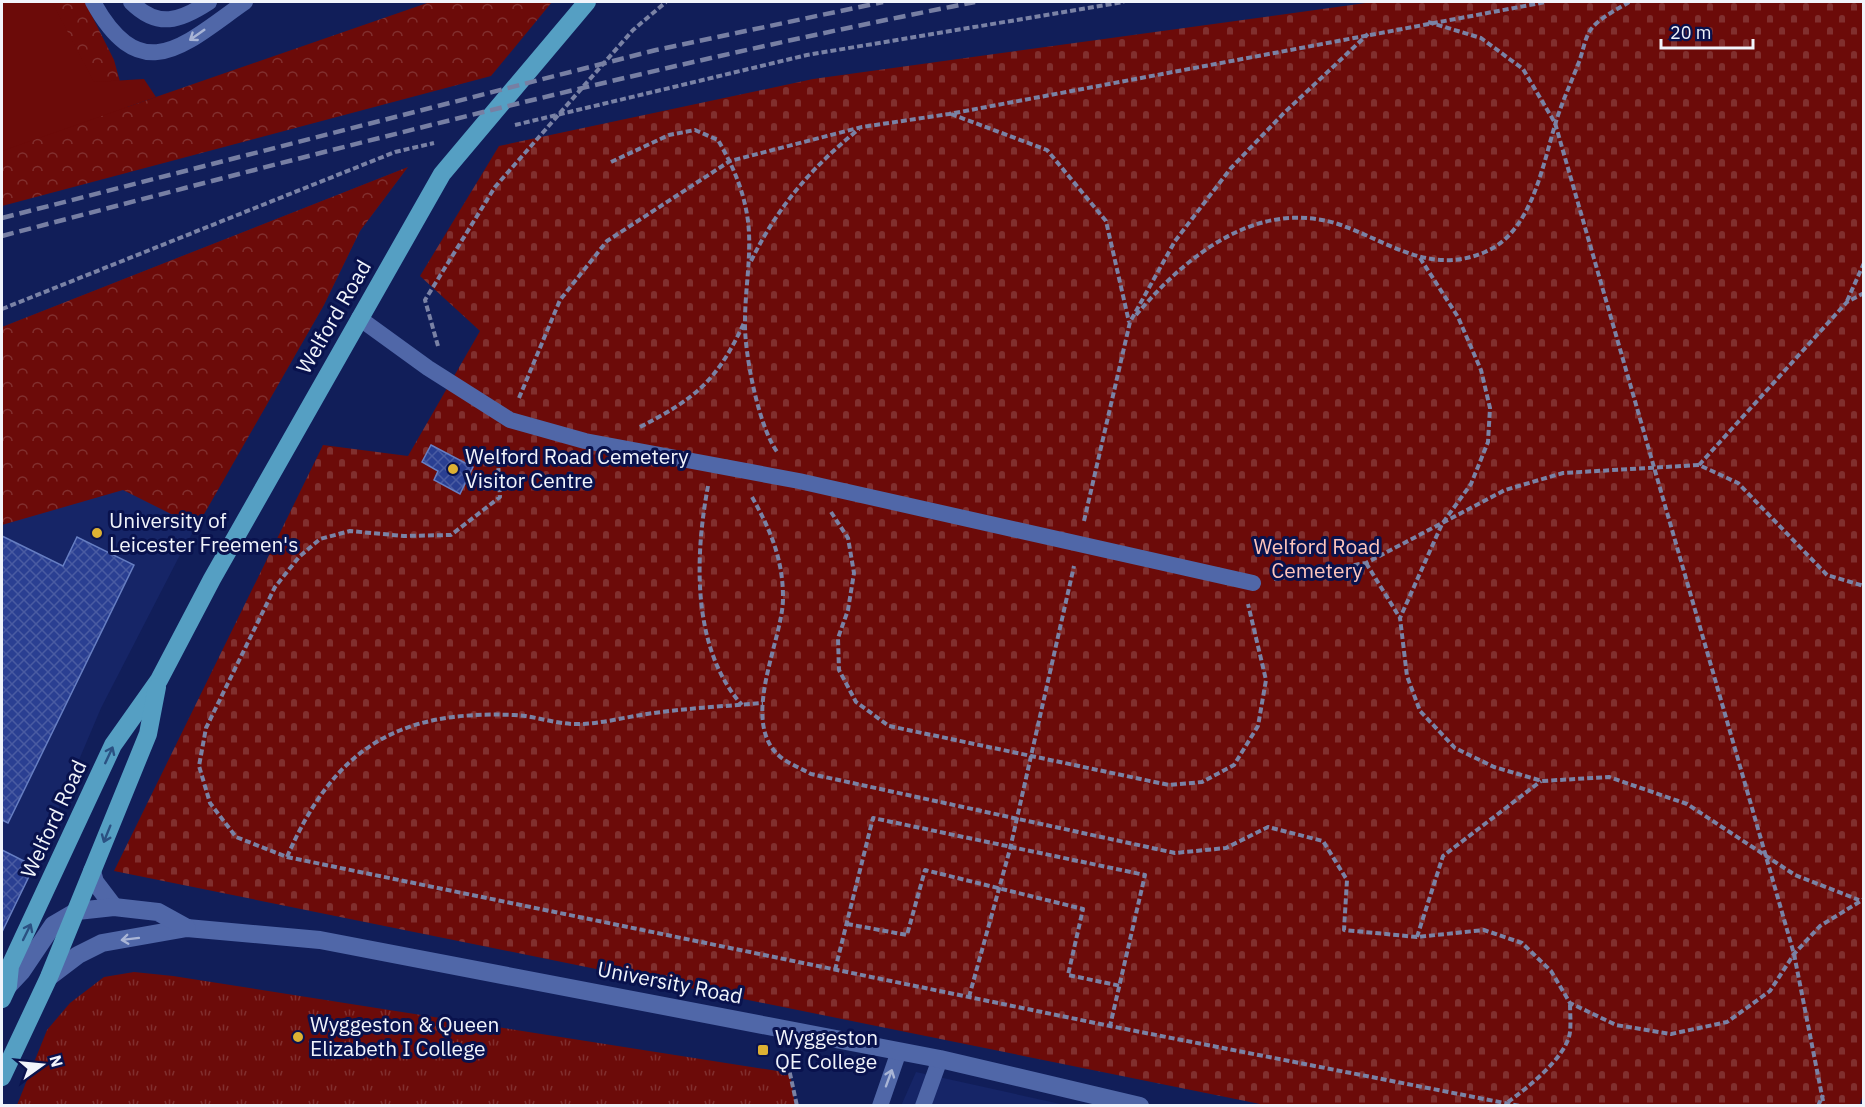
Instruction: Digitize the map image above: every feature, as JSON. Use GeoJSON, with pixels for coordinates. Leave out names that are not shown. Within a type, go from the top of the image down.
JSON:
{"type":"FeatureCollection","features":[{"type":"Feature","properties":{"kind":"main road","name":"Welford Road"},"geometry":{"type":"LineString","coordinates":[[5,992],[10,966],[113,745],[159,680],[359,318],[442,174],[587,2]]}},
{"type":"Feature","properties":{"kind":"main road","name":"Welford Road"},"geometry":{"type":"LineString","coordinates":[[2,1077],[49,977],[148,734],[159,680]]}},
{"type":"Feature","properties":{"kind":"street"},"geometry":{"type":"LineString","coordinates":[[92,871],[95,882],[114,907]]}},
{"type":"Feature","properties":{"kind":"street"},"geometry":{"type":"LineString","coordinates":[[76,910],[114,907]]}},
{"type":"Feature","properties":{"kind":"street","name":"University Road"},"geometry":{"type":"LineString","coordinates":[[114,907],[158,912],[187,928]]}},
{"type":"Feature","properties":{"kind":"street","name":"Welford Road"},"geometry":{"type":"LineString","coordinates":[[5,992],[53,925],[76,910]]}},
{"type":"Feature","properties":{"kind":"street","name":"University Road"},"geometry":{"type":"LineString","coordinates":[[49,977],[78,955],[102,943],[187,928],[321,940],[939,1059],[1140,1106]]}},
{"type":"Feature","properties":{"kind":"lane"},"geometry":{"type":"LineString","coordinates":[[93,2],[101,16],[118,36],[141,50],[162,54],[178,48],[245,2]]}},
{"type":"Feature","properties":{"kind":"lane"},"geometry":{"type":"LineString","coordinates":[[131,2],[154,19],[170,19],[188,15],[209,2]]}},
{"type":"Feature","properties":{"kind":"lane"},"geometry":{"type":"LineString","coordinates":[[359,318],[428,368],[510,420],[604,444],[799,481],[1253,583]]}},
{"type":"Feature","properties":{"kind":"lane"},"geometry":{"type":"LineString","coordinates":[[880,1106],[899,1051]]}},
{"type":"Feature","properties":{"kind":"lane"},"geometry":{"type":"LineString","coordinates":[[922,1106],[939,1059]]}},
{"type":"Feature","properties":{"kind":"path"},"geometry":{"type":"LineString","coordinates":[[428,368],[441,354],[425,300],[495,187],[633,30],[666,2]]}},
{"type":"Feature","properties":{"kind":"path"},"geometry":{"type":"LineString","coordinates":[[506,127],[807,55],[1124,2]]}},
{"type":"Feature","properties":{"kind":"path"},"geometry":{"type":"LineString","coordinates":[[510,420],[560,300],[607,241],[730,161],[862,126],[949,114],[1428,22],[1546,2]]}},
{"type":"Feature","properties":{"kind":"path"},"geometry":{"type":"LineString","coordinates":[[1130,322],[1166,280],[1213,243],[1257,224],[1302,216],[1338,224],[1420,258],[1456,259],[1485,252],[1509,236],[1537,191],[1555,123],[1592,28],[1629,2]]}},
{"type":"Feature","properties":{"kind":"path"},"geometry":{"type":"LineString","coordinates":[[1428,22],[1480,38],[1523,69],[1555,123],[1794,954],[1824,1106]]}},
{"type":"Feature","properties":{"kind":"path"},"geometry":{"type":"LineString","coordinates":[[969,997],[1010,849],[1130,322],[1175,241],[1231,168],[1284,112],[1369,34]]}},
{"type":"Feature","properties":{"kind":"path"},"geometry":{"type":"LineString","coordinates":[[949,114],[1047,150],[1106,221],[1130,322]]}},
{"type":"Feature","properties":{"kind":"path"},"geometry":{"type":"LineString","coordinates":[[750,264],[769,225],[795,192],[824,158],[862,126]]}},
{"type":"Feature","properties":{"kind":"path"},"geometry":{"type":"LineString","coordinates":[[611,162],[669,135],[695,130],[718,140],[730,161],[742,188],[748,221],[750,264],[745,323],[750,369],[760,413],[773,447],[799,481],[827,506],[848,538],[854,573],[849,610],[838,638],[839,670],[856,702],[890,726],[1169,785],[1202,782],[1233,765],[1258,726],[1266,680],[1247,608],[1253,583],[1366,564],[1505,490],[1563,473],[1699,465],[1738,483],[1827,574],[1863,586]]}},
{"type":"Feature","properties":{"kind":"path"},"geometry":{"type":"LineString","coordinates":[[2,309],[395,152],[440,142]]}},
{"type":"Feature","properties":{"kind":"path"},"geometry":{"type":"LineString","coordinates":[[1400,618],[1442,524],[1471,484],[1488,442],[1490,408],[1481,370],[1458,317],[1420,258]]}},
{"type":"Feature","properties":{"kind":"path"},"geometry":{"type":"LineString","coordinates":[[1847,302],[1863,263]]}},
{"type":"Feature","properties":{"kind":"path"},"geometry":{"type":"LineString","coordinates":[[1699,465],[1847,302],[1863,293]]}},
{"type":"Feature","properties":{"kind":"path"},"geometry":{"type":"LineString","coordinates":[[604,444],[671,411],[702,388],[727,360],[745,323]]}},
{"type":"Feature","properties":{"kind":"path"},"geometry":{"type":"LineString","coordinates":[[542,451],[498,461],[500,496],[451,534],[404,536],[350,531],[320,539],[299,557],[275,587],[206,728],[199,766],[210,803],[236,837],[287,857],[1110,1026],[1520,1106]]}},
{"type":"Feature","properties":{"kind":"path"},"geometry":{"type":"LineString","coordinates":[[742,705],[727,688],[709,645],[702,597],[700,527],[717,465],[750,493],[768,526],[781,564],[783,599],[767,666],[763,703],[766,737],[781,758],[811,774],[1175,853],[1226,848],[1268,827],[1323,841],[1347,880],[1344,930],[1417,937],[1484,930],[1522,943],[1551,971],[1570,1003],[1570,1034],[1556,1058],[1530,1086],[1507,1103]]}},
{"type":"Feature","properties":{"kind":"path"},"geometry":{"type":"LineString","coordinates":[[1366,564],[1400,618],[1407,676],[1420,711],[1455,747],[1494,767],[1542,780],[1610,777],[1687,804],[1767,859],[1795,875],[1861,900]]}},
{"type":"Feature","properties":{"kind":"path"},"geometry":{"type":"LineString","coordinates":[[287,857],[304,818],[339,770],[388,734],[446,718],[515,715],[574,724],[656,712],[763,703]]}},
{"type":"Feature","properties":{"kind":"path"},"geometry":{"type":"LineString","coordinates":[[1417,937],[1443,856],[1542,780]]}},
{"type":"Feature","properties":{"kind":"path"},"geometry":{"type":"LineString","coordinates":[[835,970],[873,818],[1010,849],[1145,875],[1110,1026]]}},
{"type":"Feature","properties":{"kind":"path"},"geometry":{"type":"LineString","coordinates":[[847,924],[907,935],[925,870],[1083,909],[1068,975],[1120,986]]}},
{"type":"Feature","properties":{"kind":"path"},"geometry":{"type":"LineString","coordinates":[[1570,1003],[1616,1026],[1671,1034],[1727,1022],[1770,991],[1794,954],[1820,926],[1861,900]]}},
{"type":"Feature","properties":{"kind":"path"},"geometry":{"type":"LineString","coordinates":[[780,1028],[797,1106]]}},
{"type":"Feature","properties":{"kind":"path"},"geometry":{"type":"LineString","coordinates":[[1818,1106],[1823,1094]]}},
{"type":"Feature","properties":{"kind":"shaded area","name":"University of Leicester Freemen's"},"geometry":{"type":"Polygon","coordinates":[[[408,167],[360,231],[324,305],[182,551],[101,708],[34,866],[2,932],[2,327],[408,167]]]}},
{"type":"Feature","properties":{"kind":"shaded area"},"geometry":{"type":"Polygon","coordinates":[[[916,1072],[1065,1105],[901,1106],[916,1072]]]}},
{"type":"Feature","properties":{"kind":"green space"},"geometry":{"type":"Polygon","coordinates":[[[2,2],[85,2],[114,60],[127,107],[430,2],[552,2],[491,76],[2,206],[2,2]]]}},
{"type":"Feature","properties":{"kind":"green space"},"geometry":{"type":"Polygon","coordinates":[[[2,2],[52,2],[94,82],[144,79],[156,97],[2,151],[2,2]]]}},
{"type":"Feature","properties":{"kind":"green space","name":"Welford Road Cemetery"},"geometry":{"type":"Polygon","coordinates":[[[1373,2],[1863,2],[1864,1090],[1860,1105],[1265,1105],[114,871],[323,445],[408,456],[480,331],[420,276],[499,146],[813,79],[1373,2]]]}},
{"type":"Feature","properties":{"kind":"green space","name":"University of Leicester Freemen's"},"geometry":{"type":"Polygon","coordinates":[[[408,167],[360,231],[324,305],[203,516],[171,514],[123,490],[2,525],[2,327],[408,167]]]}},
{"type":"Feature","properties":{"kind":"green space","name":"Wyggeston & Queen Elizabeth I College"},"geometry":{"type":"Polygon","coordinates":[[[134,972],[173,976],[790,1073],[795,1105],[17,1105],[47,1030],[70,1003],[104,977],[134,972]]]}},
{"type":"Feature","properties":{"kind":"building","name":"Welford Road Cemetery Visitor Centre"},"geometry":{"type":"Polygon","coordinates":[[[431,445],[473,467],[460,494],[434,480],[438,471],[422,462],[431,445]]]}},
{"type":"Feature","properties":{"kind":"building"},"geometry":{"type":"Polygon","coordinates":[[[2,536],[63,566],[77,537],[134,565],[8,823],[2,820],[2,536]]]}},
{"type":"Feature","properties":{"kind":"building"},"geometry":{"type":"Polygon","coordinates":[[[2,850],[34,866],[2,932],[2,850]]]}},
{"type":"Feature","properties":{"kind":"railway"},"geometry":{"type":"LineString","coordinates":[[2,218],[656,50],[883,2]]}},
{"type":"Feature","properties":{"kind":"railway"},"geometry":{"type":"LineString","coordinates":[[2,236],[487,111],[730,54],[975,2]]}},
{"type":"Feature","properties":{"kind":"place","name":"Welford Road Cemetery Visitor Centre"},"geometry":{"type":"Point","coordinates":[453,469]}},
{"type":"Feature","properties":{"kind":"place","name":"University of Leicester Freemen's"},"geometry":{"type":"Point","coordinates":[97,533]}},
{"type":"Feature","properties":{"kind":"place","name":"Wyggeston & Queen Elizabeth I College"},"geometry":{"type":"Point","coordinates":[298,1037]}},
{"type":"Feature","properties":{"kind":"place","name":"Wyggeston QE College"},"geometry":{"type":"Point","coordinates":[763,1050]}}]}
